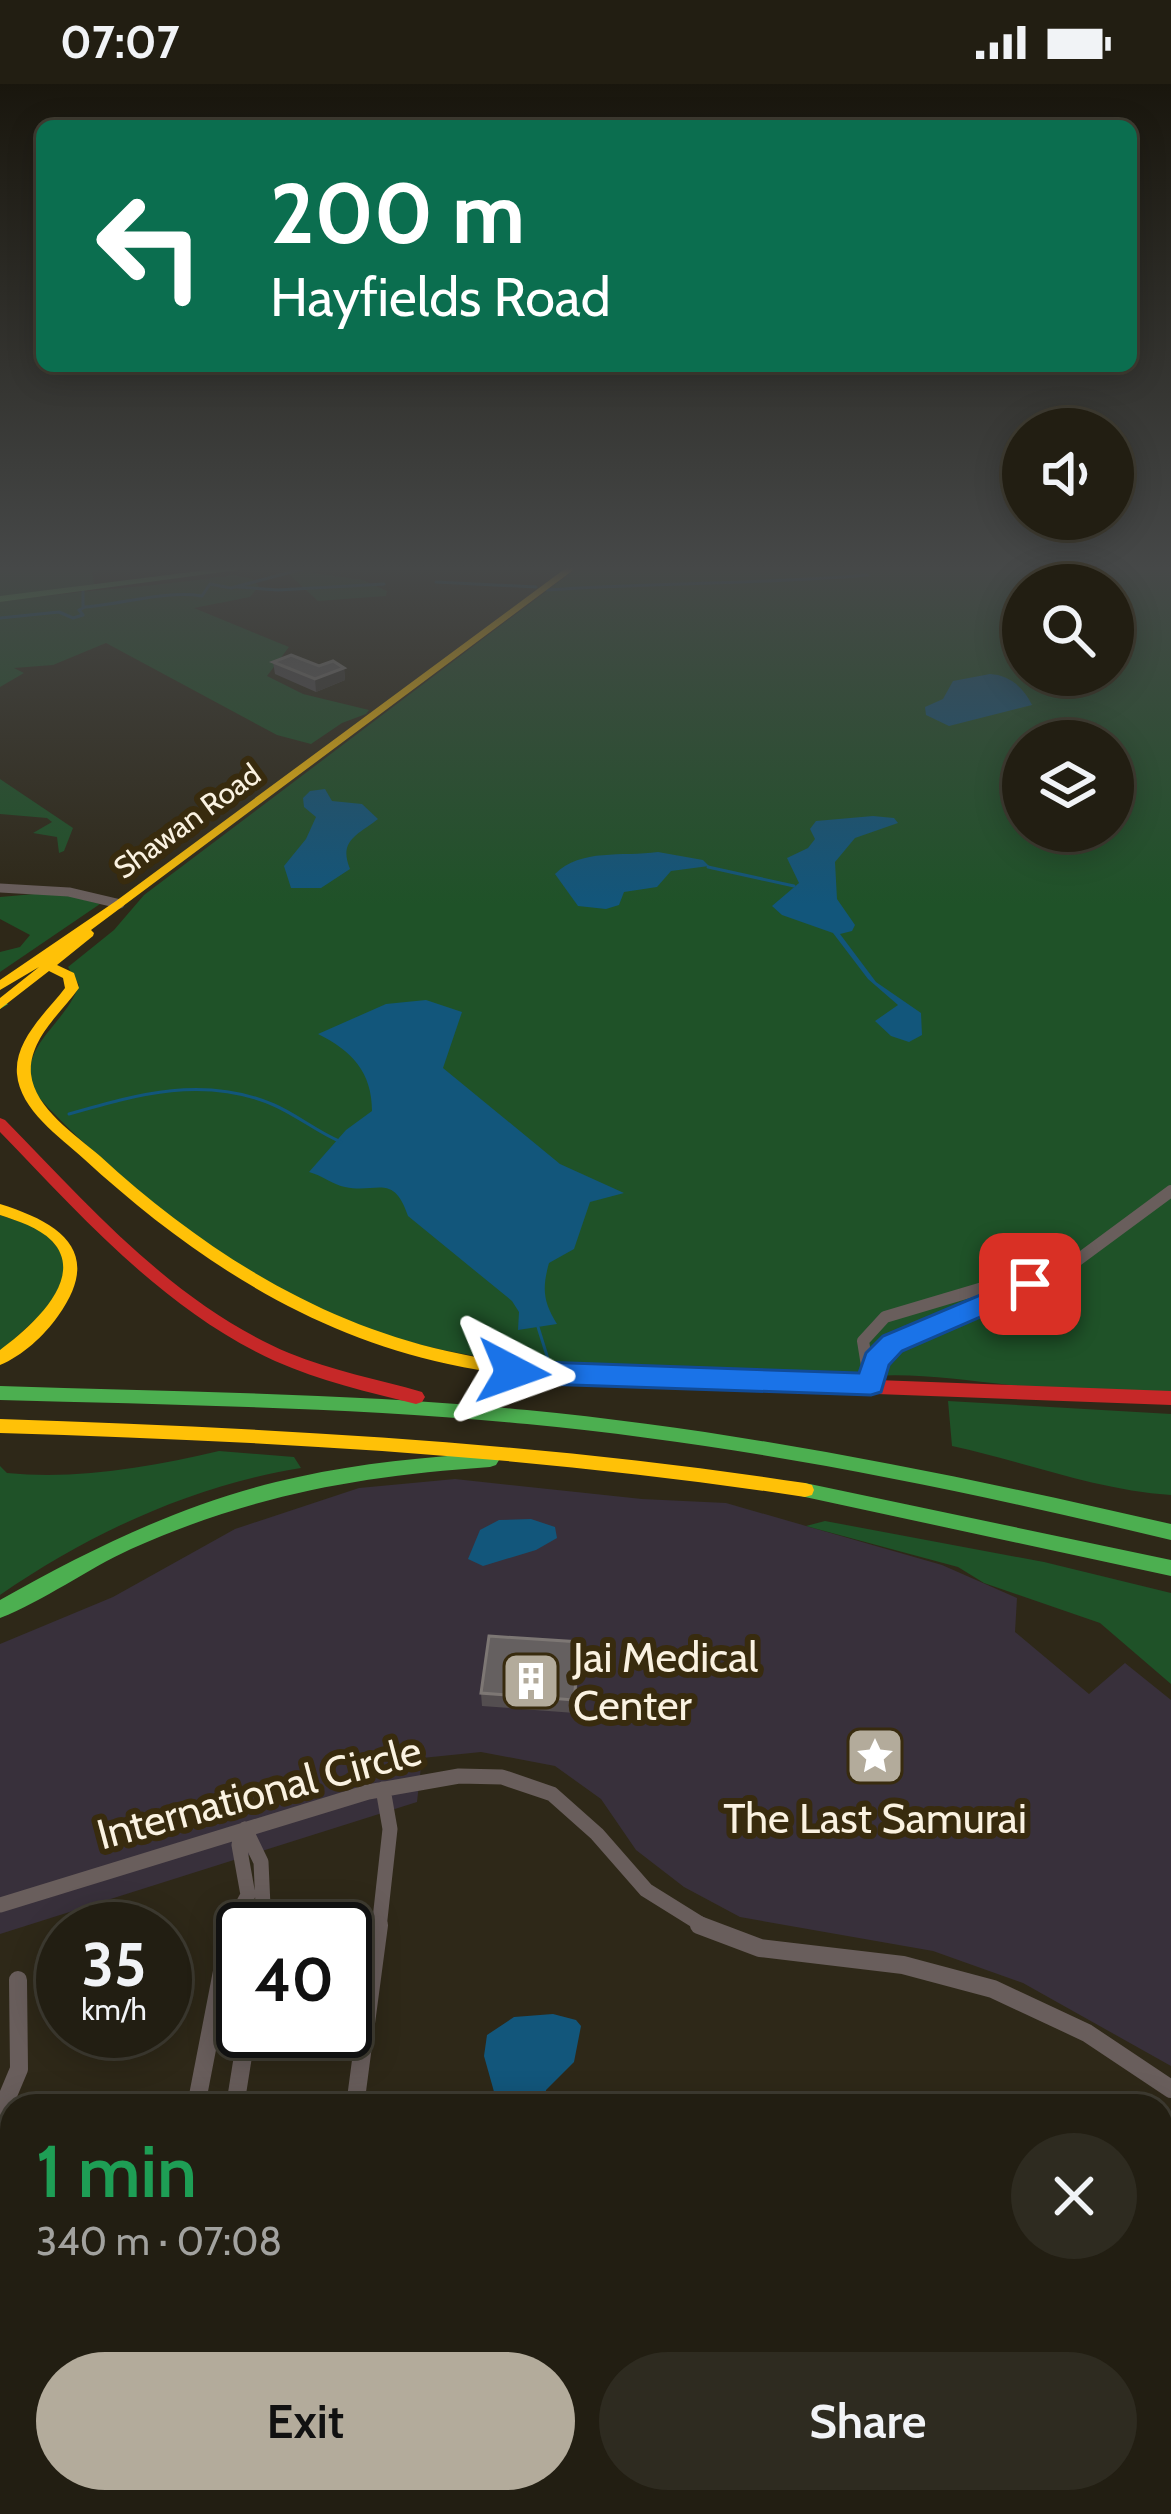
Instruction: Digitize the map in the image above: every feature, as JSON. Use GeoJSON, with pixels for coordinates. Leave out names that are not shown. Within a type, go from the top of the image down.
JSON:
{"type":"FeatureCollection","features":[{"type":"Feature","properties":{"kind":"main road","name":"Shawan Road"},"geometry":{"type":"LineString","coordinates":[[0,1005],[120,904],[423,678]]}},
{"type":"Feature","properties":{"kind":"main road","name":"Shawan Road"},"geometry":{"type":"LineString","coordinates":[[0,986],[120,904]]}},
{"type":"Feature","properties":{"kind":"main road","name":"Shawan Road"},"geometry":{"type":"LineString","coordinates":[[0,986],[45,964],[74,933]]}},
{"type":"Feature","properties":{"kind":"main road"},"geometry":{"type":"LineString","coordinates":[[45,964],[69,976],[72,988],[28,1045],[21,1065],[26,1089],[157,1220],[220,1267],[278,1298],[362,1333],[513,1372],[1171,1398]]}},
{"type":"Feature","properties":{"kind":"main road"},"geometry":{"type":"LineString","coordinates":[[0,1123],[173,1295],[237,1338],[340,1381],[523,1417],[848,1461],[1171,1532]]}},
{"type":"Feature","properties":{"kind":"main road"},"geometry":{"type":"LineString","coordinates":[[0,1208],[52,1228],[66,1244],[73,1263],[60,1310],[40,1333],[0,1359]]}},
{"type":"Feature","properties":{"kind":"main road"},"geometry":{"type":"LineString","coordinates":[[0,1393],[334,1404],[523,1417]]}},
{"type":"Feature","properties":{"kind":"main road"},"geometry":{"type":"LineString","coordinates":[[0,1430],[350,1438],[588,1458],[869,1500],[1171,1568]]}},
{"type":"Feature","properties":{"kind":"main road"},"geometry":{"type":"LineString","coordinates":[[0,1610],[160,1522],[281,1482],[366,1467],[478,1460],[578,1465],[588,1458]]}},
{"type":"Feature","properties":{"kind":"street"},"geometry":{"type":"LineString","coordinates":[[0,888],[69,892],[120,904]]}},
{"type":"Feature","properties":{"kind":"street"},"geometry":{"type":"LineString","coordinates":[[871,1384],[876,1360],[892,1343],[1075,1262],[1171,1191]]}},
{"type":"Feature","properties":{"kind":"street"},"geometry":{"type":"LineString","coordinates":[[871,1384],[863,1341],[885,1317],[1075,1262]]}},
{"type":"Feature","properties":{"kind":"street","name":"International Circle"},"geometry":{"type":"LineString","coordinates":[[0,1905],[382,1789],[459,1776],[520,1780],[565,1805],[646,1890],[699,1925],[760,1948],[903,1965],[993,1989],[1087,2033],[1171,2089]]}},
{"type":"Feature","properties":{"kind":"street"},"geometry":{"type":"LineString","coordinates":[[357,2094],[388,1858],[390,1829],[382,1789]]}},
{"type":"Feature","properties":{"kind":"street"},"geometry":{"type":"LineString","coordinates":[[244,1829],[256,1839],[258,1902]]}},
{"type":"Feature","properties":{"kind":"street"},"geometry":{"type":"LineString","coordinates":[[198,2094],[228,1931],[256,1893]]}},
{"type":"Feature","properties":{"kind":"street"},"geometry":{"type":"LineString","coordinates":[[8,2094],[19,2069],[18,1980]]}},
{"type":"Feature","properties":{"kind":"street"},"geometry":{"type":"LineString","coordinates":[[237,2094],[243,2058]]}},
{"type":"Feature","properties":{"kind":"shaded area"},"geometry":{"type":"Polygon","coordinates":[[[455,1479],[726,1503],[942,1565],[1017,1598],[1015,1632],[1089,1694],[1125,1663],[1171,1700],[1171,2066],[1023,1983],[933,1951],[740,1917],[684,1887],[636,1850],[601,1799],[555,1766],[481,1752],[422,1758],[417,1802],[101,1902],[36,1902],[36,1923],[0,1934],[0,1644],[113,1597],[235,1529],[359,1488],[455,1479]]]}},
{"type":"Feature","properties":{"kind":"green space"},"geometry":{"type":"Polygon","coordinates":[[[172,678],[272,678],[303,694],[369,710],[311,744],[277,735],[172,678]]]}},
{"type":"Feature","properties":{"kind":"green space"},"geometry":{"type":"Polygon","coordinates":[[[431,678],[1002,678],[1002,696],[1134,696],[1134,678],[1171,678],[1171,1392],[910,1376],[525,1369],[525,1362],[465,1354],[353,1323],[300,1300],[200,1240],[153,1205],[30,1087],[33,1057],[79,985],[68,967],[114,930],[144,895],[431,678]]]}},
{"type":"Feature","properties":{"kind":"green space"},"geometry":{"type":"Polygon","coordinates":[[[0,779],[73,828],[64,851],[59,853],[57,837],[33,833],[52,822],[47,818],[0,814],[0,779]]]}},
{"type":"Feature","properties":{"kind":"green space"},"geometry":{"type":"Polygon","coordinates":[[[57,892],[100,904],[0,972],[0,952],[20,947],[30,935],[0,919],[0,897],[57,892]]]}},
{"type":"Feature","properties":{"kind":"green space"},"geometry":{"type":"Polygon","coordinates":[[[0,1215],[42,1229],[67,1259],[61,1296],[0,1352],[0,1215]]]}},
{"type":"Feature","properties":{"kind":"green space"},"geometry":{"type":"Polygon","coordinates":[[[948,1401],[1171,1414],[1171,1495],[1088,1482],[952,1446],[948,1401]]]}},
{"type":"Feature","properties":{"kind":"green space"},"geometry":{"type":"Polygon","coordinates":[[[219,1451],[294,1457],[301,1468],[221,1486],[144,1515],[70,1551],[0,1595],[0,1466],[7,1473],[87,1473],[219,1451]]]}},
{"type":"Feature","properties":{"kind":"green space"},"geometry":{"type":"Polygon","coordinates":[[[825,1521],[1044,1562],[1171,1593],[1171,1684],[1100,1623],[984,1583],[958,1567],[806,1526],[825,1521]]]}},
{"type":"Feature","properties":{"kind":"water"},"geometry":{"type":"Polygon","coordinates":[[[1002,678],[1002,696],[1027,696],[1032,705],[949,726],[926,715],[925,707],[943,699],[953,681],[1002,678]]]}},
{"type":"Feature","properties":{"kind":"water"},"geometry":{"type":"Polygon","coordinates":[[[325,789],[332,801],[362,804],[378,819],[348,845],[350,869],[321,888],[291,888],[284,866],[306,839],[316,817],[304,807],[303,798],[310,791],[325,789]]]}},
{"type":"Feature","properties":{"kind":"water"},"geometry":{"type":"Polygon","coordinates":[[[894,818],[898,823],[855,838],[835,862],[837,899],[855,925],[852,931],[840,934],[876,982],[921,1013],[922,1035],[909,1042],[891,1036],[875,1021],[898,1005],[868,979],[833,933],[782,915],[772,906],[799,883],[787,858],[808,848],[815,839],[810,829],[816,821],[894,818]]]}},
{"type":"Feature","properties":{"kind":"water"},"geometry":{"type":"Polygon","coordinates":[[[658,852],[703,860],[709,866],[671,871],[657,887],[624,892],[619,905],[606,909],[578,906],[555,874],[590,857],[658,852]]]}},
{"type":"Feature","properties":{"kind":"water"},"geometry":{"type":"Polygon","coordinates":[[[426,1000],[462,1012],[443,1068],[560,1164],[624,1193],[590,1202],[574,1249],[549,1263],[545,1295],[557,1324],[518,1330],[519,1312],[512,1301],[408,1216],[390,1189],[345,1187],[309,1172],[346,1130],[372,1111],[358,1064],[318,1034],[386,1004],[426,1000]]]}},
{"type":"Feature","properties":{"kind":"water"},"geometry":{"type":"Polygon","coordinates":[[[531,1519],[555,1527],[557,1538],[536,1550],[483,1566],[468,1559],[480,1530],[499,1520],[531,1519]]]}},
{"type":"Feature","properties":{"kind":"water"},"geometry":{"type":"Polygon","coordinates":[[[553,2014],[581,2026],[574,2062],[546,2094],[495,2094],[484,2056],[487,2035],[514,2017],[553,2014]]]}},
{"type":"Feature","properties":{"kind":"building","name":"Jai Medical Center"},"geometry":{"type":"Polygon","coordinates":[[[489,1636],[580,1642],[574,1700],[481,1693],[489,1636]]]}},
{"type":"Feature","properties":{"kind":"waterway"},"geometry":{"type":"LineString","coordinates":[[708,867],[794,886]]}},
{"type":"Feature","properties":{"kind":"waterway"},"geometry":{"type":"LineString","coordinates":[[69,1114],[146,1094],[223,1091],[274,1105],[341,1142]]}},
{"type":"Feature","properties":{"kind":"waterway"},"geometry":{"type":"LineString","coordinates":[[538,1327],[548,1359]]}},
{"type":"Feature","properties":{"kind":"traffic: fast"},"geometry":{"type":"LineString","coordinates":[[0,1393],[396,1407],[608,1426],[851,1463],[1171,1532]]}},
{"type":"Feature","properties":{"kind":"traffic: fast"},"geometry":{"type":"LineString","coordinates":[[0,1610],[119,1546],[234,1501],[355,1473],[490,1460]]}},
{"type":"Feature","properties":{"kind":"traffic: fast"},"geometry":{"type":"LineString","coordinates":[[805,1490],[1171,1568]]}},
{"type":"Feature","properties":{"kind":"traffic: slow"},"geometry":{"type":"LineString","coordinates":[[0,986],[120,904],[423,678]]}},
{"type":"Feature","properties":{"kind":"traffic: slow"},"geometry":{"type":"LineString","coordinates":[[0,1005],[88,933]]}},
{"type":"Feature","properties":{"kind":"traffic: slow"},"geometry":{"type":"LineString","coordinates":[[42,963],[69,976],[72,988],[28,1050],[24,1074],[32,1096],[58,1127],[194,1243],[314,1312],[379,1338],[514,1370],[585,1376]]}},
{"type":"Feature","properties":{"kind":"traffic: slow"},"geometry":{"type":"LineString","coordinates":[[0,1209],[35,1222],[58,1238],[69,1256],[70,1276],[47,1319],[0,1359]]}},
{"type":"Feature","properties":{"kind":"traffic: slow"},"geometry":{"type":"LineString","coordinates":[[0,1426],[303,1438],[504,1452],[805,1490]]}},
{"type":"Feature","properties":{"kind":"traffic: jam"},"geometry":{"type":"LineString","coordinates":[[0,1123],[95,1221],[182,1299],[283,1357],[416,1397]]}},
{"type":"Feature","properties":{"kind":"traffic: jam"},"geometry":{"type":"LineString","coordinates":[[585,1376],[1171,1398]]}},
{"type":"Feature","properties":{"kind":"place","name":"Jai Medical Center"},"geometry":{"type":"Point","coordinates":[531,1681]}},
{"type":"Feature","properties":{"kind":"place","name":"The Last Samurai"},"geometry":{"type":"Point","coordinates":[875,1756]}},
{"type":"Feature","properties":{"kind":"route"},"geometry":{"type":"LineString","coordinates":[[513,1372],[871,1384],[876,1360],[892,1343],[1030,1284]]}}]}
